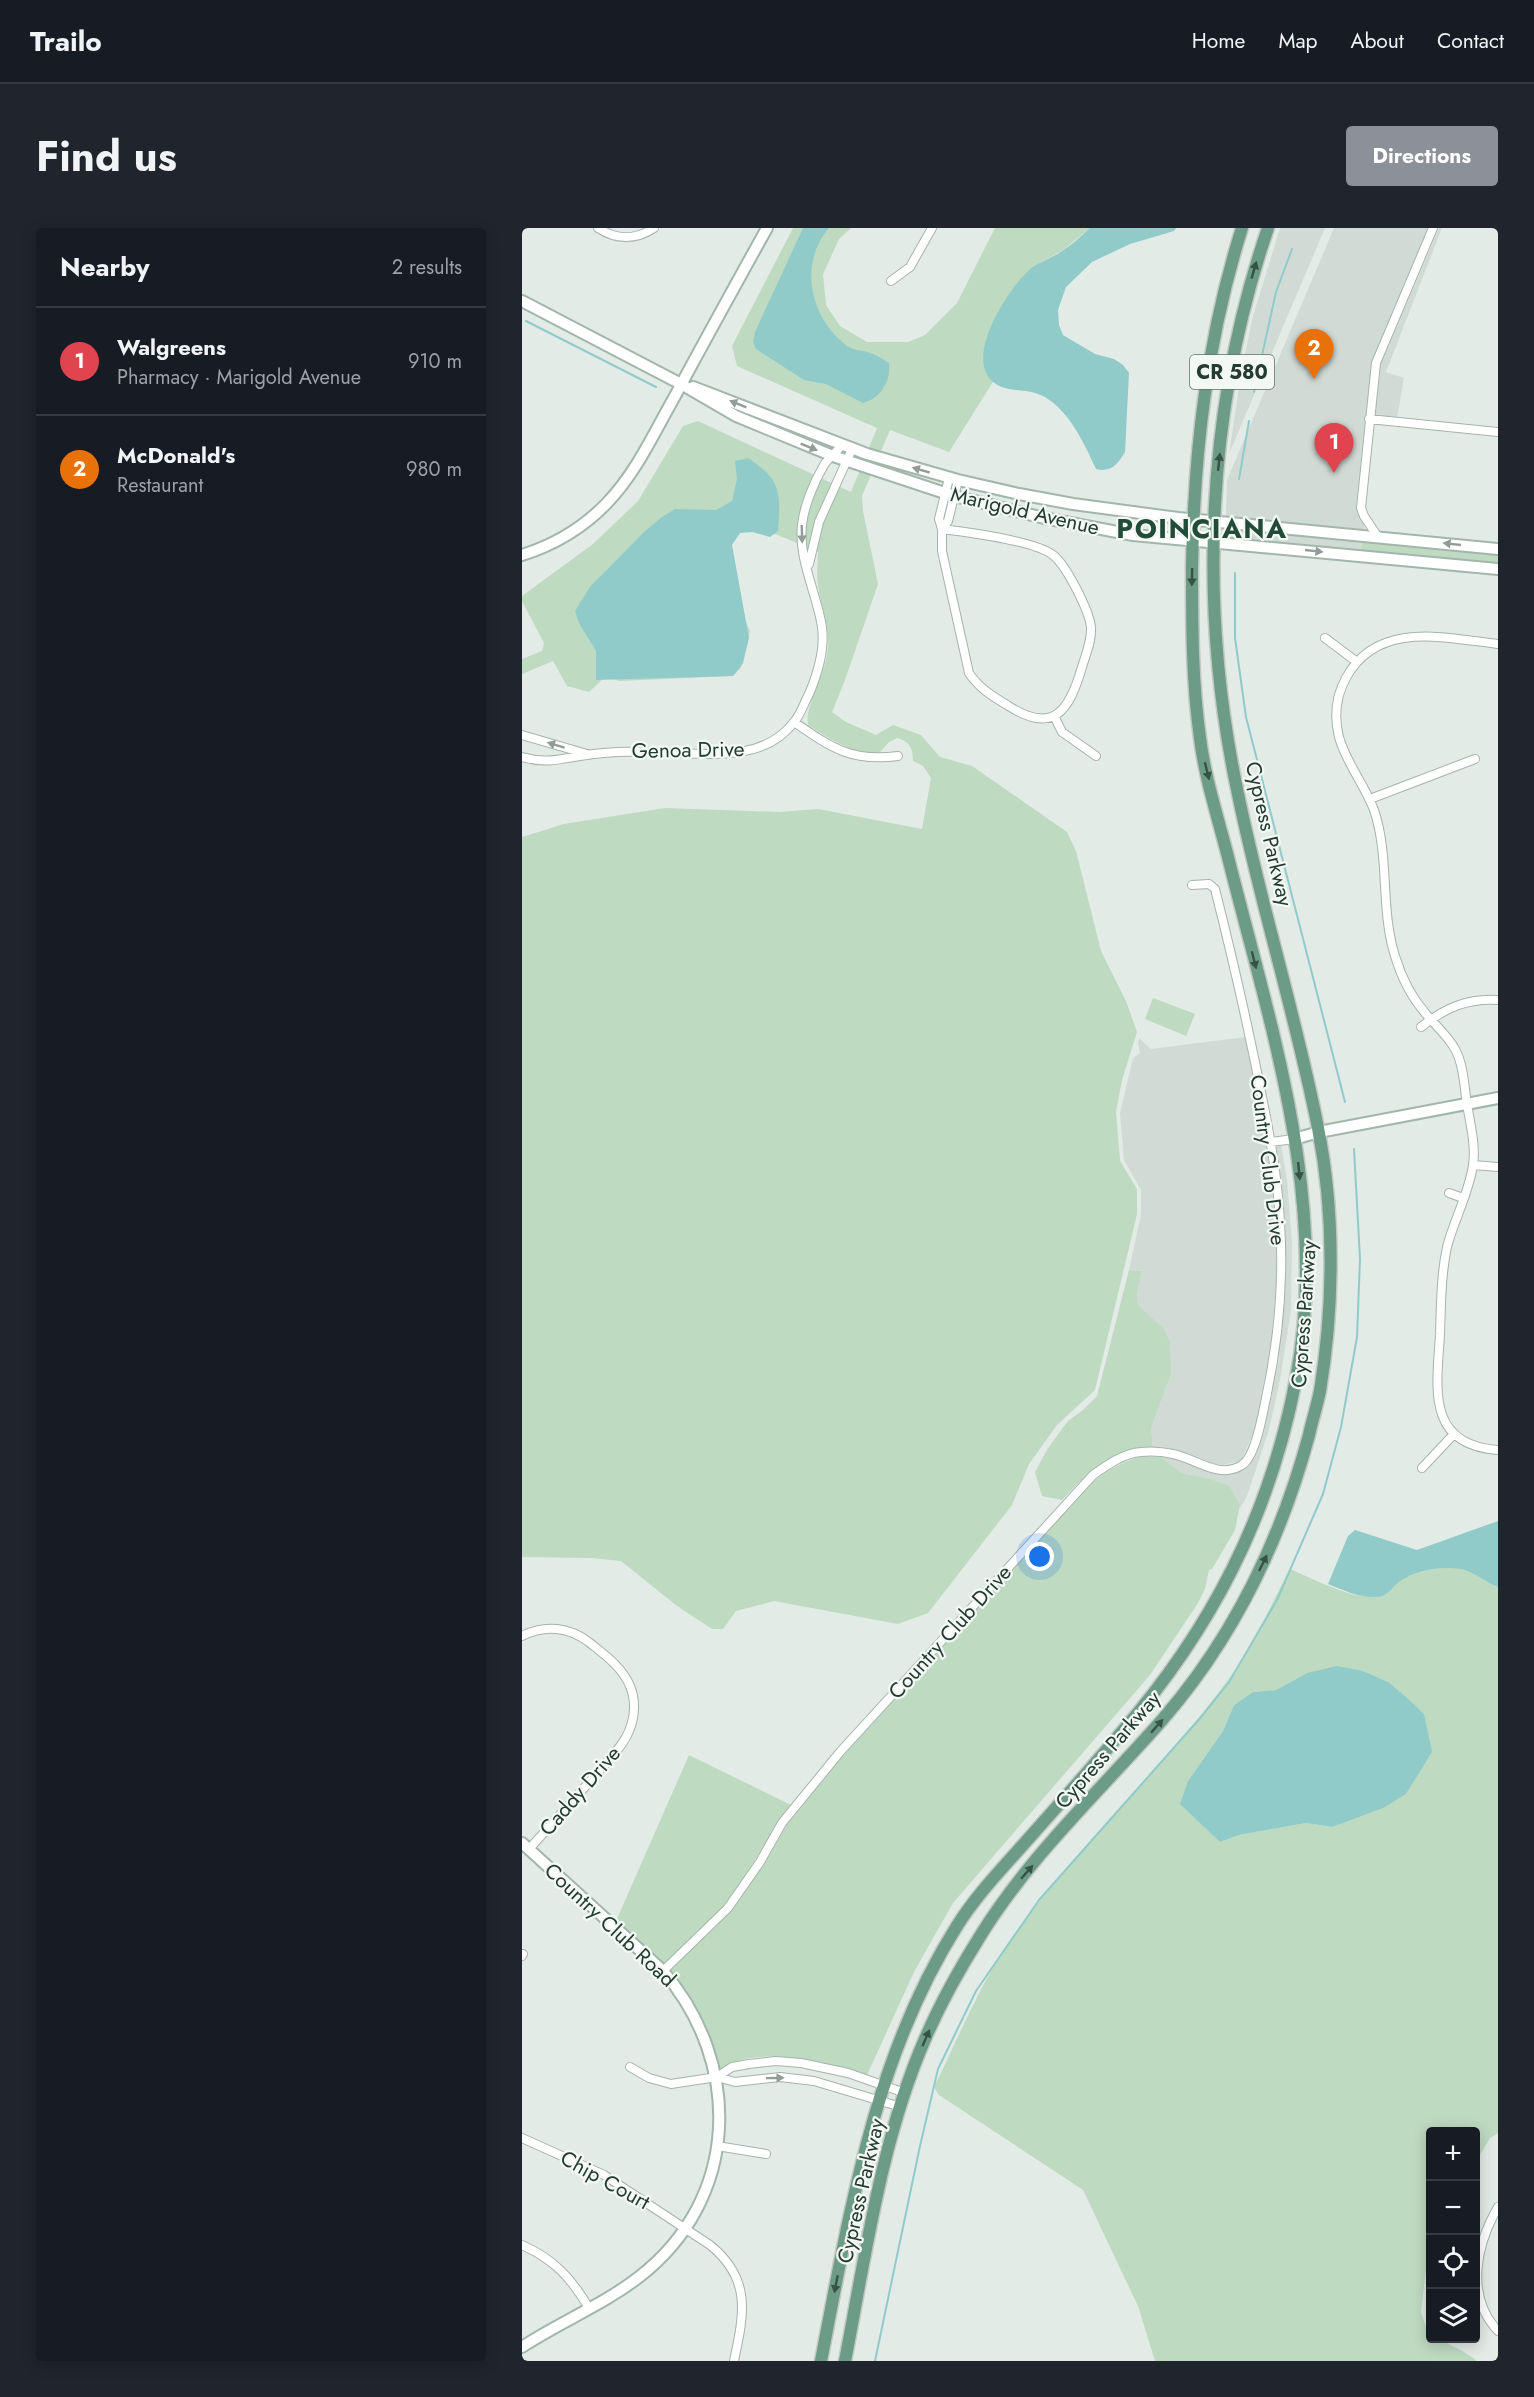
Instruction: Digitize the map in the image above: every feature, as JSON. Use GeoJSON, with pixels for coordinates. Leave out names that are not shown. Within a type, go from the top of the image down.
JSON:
{"type":"FeatureCollection","features":[{"type":"Feature","properties":{"kind":"main road"},"geometry":{"type":"LineString","coordinates":[[522,555],[549,545],[575,530],[613,497],[636,465],[767,228]]}},
{"type":"Feature","properties":{"kind":"main road","name":"Cypress Parkway"},"geometry":{"type":"LineString","coordinates":[[821,2361],[857,2178],[883,2085],[920,1994],[957,1925],[991,1881],[1126,1728],[1171,1672],[1210,1613],[1245,1542],[1267,1490],[1286,1425],[1297,1374],[1305,1303],[1304,1218],[1294,1139],[1273,1039],[1200,742],[1192,609],[1192,540],[1196,464],[1206,376],[1226,283],[1242,228]]}},
{"type":"Feature","properties":{"kind":"main road","name":"Cypress Parkway"},"geometry":{"type":"LineString","coordinates":[[845,2361],[881,2176],[901,2107],[925,2039],[980,1936],[1011,1890],[1168,1713],[1211,1657],[1244,1603],[1274,1540],[1300,1469],[1319,1395],[1328,1322],[1330,1265],[1328,1206],[1319,1132],[1237,793],[1217,656],[1212,541],[1221,446],[1235,351],[1253,272],[1268,228]]}},
{"type":"Feature","properties":{"kind":"main road","name":"Marigold Avenue"},"geometry":{"type":"LineString","coordinates":[[522,302],[681,384],[736,416],[832,456],[950,494],[1044,518],[1133,535],[1498,569]]}},
{"type":"Feature","properties":{"kind":"main road","name":"Marigold Avenue"},"geometry":{"type":"LineString","coordinates":[[681,384],[701,389],[847,447],[954,479],[1073,504],[1193,519],[1498,549]]}},
{"type":"Feature","properties":{"kind":"main road"},"geometry":{"type":"LineString","coordinates":[[1294,1139],[1319,1132],[1498,1098]]}},
{"type":"Feature","properties":{"kind":"main road","name":"Country Club Road"},"geometry":{"type":"LineString","coordinates":[[522,2347],[644,2273],[668,2251],[685,2228],[704,2193],[717,2146],[719,2121],[717,2077],[700,2026],[683,1996],[663,1971],[525,1846]]}},
{"type":"Feature","properties":{"kind":"street"},"geometry":{"type":"LineString","coordinates":[[598,228],[614,236],[627,237],[639,235],[654,228]]}},
{"type":"Feature","properties":{"kind":"street"},"geometry":{"type":"LineString","coordinates":[[891,281],[910,267],[932,228]]}},
{"type":"Feature","properties":{"kind":"street"},"geometry":{"type":"LineString","coordinates":[[1378,537],[1361,508],[1376,363],[1433,228]]}},
{"type":"Feature","properties":{"kind":"street"},"geometry":{"type":"LineString","coordinates":[[1370,419],[1498,432]]}},
{"type":"Feature","properties":{"kind":"street","name":"Genoa Drive"},"geometry":{"type":"LineString","coordinates":[[522,757],[550,761],[591,754],[636,751],[725,753],[746,751],[762,746],[783,733],[794,722],[811,689],[819,666],[823,643],[822,627],[801,540],[802,524],[806,507],[825,463],[847,447]]}},
{"type":"Feature","properties":{"kind":"street","name":"Genoa Drive"},"geometry":{"type":"LineString","coordinates":[[808,568],[819,522],[847,461],[847,447]]}},
{"type":"Feature","properties":{"kind":"street"},"geometry":{"type":"LineString","coordinates":[[942,529],[1037,547],[1052,554],[1064,567],[1088,617],[1091,635],[1071,699],[1054,716],[1039,719],[1022,715],[981,688],[969,673],[942,551],[942,529],[939,519],[954,479]]}},
{"type":"Feature","properties":{"kind":"street"},"geometry":{"type":"LineString","coordinates":[[1498,644],[1419,636],[1404,637],[1378,645],[1357,662],[1348,675],[1339,694],[1336,722],[1344,750],[1370,799],[1381,842],[1392,947],[1404,979],[1431,1019],[1449,1040],[1460,1060],[1467,1104],[1473,1145],[1473,1165],[1446,1258],[1442,1288],[1437,1392],[1440,1410],[1454,1434],[1478,1447],[1498,1450]]}},
{"type":"Feature","properties":{"kind":"street"},"geometry":{"type":"LineString","coordinates":[[1325,638],[1357,662]]}},
{"type":"Feature","properties":{"kind":"street"},"geometry":{"type":"LineString","coordinates":[[1054,716],[1062,732],[1096,756]]}},
{"type":"Feature","properties":{"kind":"street"},"geometry":{"type":"LineString","coordinates":[[794,722],[826,744],[842,751],[873,759],[898,756]]}},
{"type":"Feature","properties":{"kind":"street","name":"Genoa Drive"},"geometry":{"type":"LineString","coordinates":[[522,735],[591,754]]}},
{"type":"Feature","properties":{"kind":"street"},"geometry":{"type":"LineString","coordinates":[[1370,799],[1475,759]]}},
{"type":"Feature","properties":{"kind":"street","name":"Country Club Drive"},"geometry":{"type":"LineString","coordinates":[[663,1971],[728,1908],[760,1862],[782,1823],[840,1752],[1093,1475],[1111,1462],[1140,1452],[1173,1454],[1212,1469],[1234,1469],[1244,1464],[1259,1430],[1274,1359],[1281,1286],[1280,1222],[1271,1142],[1249,1027],[1215,889],[1209,884],[1192,885]]}},
{"type":"Feature","properties":{"kind":"street"},"geometry":{"type":"LineString","coordinates":[[1421,1027],[1458,1004],[1479,1000],[1498,1000]]}},
{"type":"Feature","properties":{"kind":"street"},"geometry":{"type":"LineString","coordinates":[[1271,1142],[1294,1139]]}},
{"type":"Feature","properties":{"kind":"street"},"geometry":{"type":"LineString","coordinates":[[1473,1165],[1498,1167]]}},
{"type":"Feature","properties":{"kind":"street"},"geometry":{"type":"LineString","coordinates":[[1449,1193],[1463,1198]]}},
{"type":"Feature","properties":{"kind":"street"},"geometry":{"type":"LineString","coordinates":[[1422,1468],[1454,1434]]}},
{"type":"Feature","properties":{"kind":"street","name":"Caddy Drive"},"geometry":{"type":"LineString","coordinates":[[522,1636],[550,1628],[567,1630],[582,1636],[623,1673],[630,1685],[634,1703],[632,1720],[623,1743],[525,1846]]}},
{"type":"Feature","properties":{"kind":"street"},"geometry":{"type":"LineString","coordinates":[[717,2077],[732,2067],[783,2061],[824,2067],[906,2092]]}},
{"type":"Feature","properties":{"kind":"street"},"geometry":{"type":"LineString","coordinates":[[630,2067],[649,2078],[671,2084],[717,2077],[735,2082],[765,2078],[804,2079],[901,2107]]}},
{"type":"Feature","properties":{"kind":"street","name":"Chip Court"},"geometry":{"type":"LineString","coordinates":[[522,2138],[603,2175],[685,2228],[725,2259],[739,2283],[743,2311],[734,2361]]}},
{"type":"Feature","properties":{"kind":"street"},"geometry":{"type":"LineString","coordinates":[[717,2146],[766,2154]]}},
{"type":"Feature","properties":{"kind":"street"},"geometry":{"type":"LineString","coordinates":[[1498,2207],[1481,2243],[1477,2279],[1479,2301],[1487,2319],[1498,2331]]}},
{"type":"Feature","properties":{"kind":"street"},"geometry":{"type":"LineString","coordinates":[[522,2245],[555,2263],[572,2280],[589,2308]]}},
{"type":"Feature","properties":{"kind":"shaded area"},"geometry":{"type":"Polygon","coordinates":[[[1280,228],[1325,228],[1229,454],[1242,368],[1253,316],[1280,228]]]}},
{"type":"Feature","properties":{"kind":"shaded area"},"geometry":{"type":"Polygon","coordinates":[[[1334,228],[1428,228],[1372,361],[1356,507],[1364,525],[1364,531],[1226,517],[1227,480],[1334,228]]]}},
{"type":"Feature","properties":{"kind":"shaded area"},"geometry":{"type":"Polygon","coordinates":[[[1439,228],[1442,228],[1386,372],[1404,378],[1397,418],[1375,415],[1381,364],[1439,228]]]}},
{"type":"Feature","properties":{"kind":"shaded area"},"geometry":{"type":"Polygon","coordinates":[[[1226,526],[1362,540],[1361,551],[1226,538],[1226,526]]]}},
{"type":"Feature","properties":{"kind":"shaded area"},"geometry":{"type":"Polygon","coordinates":[[[1246,1037],[1265,1138],[1276,1222],[1276,1286],[1270,1358],[1255,1429],[1241,1461],[1222,1465],[1175,1450],[1153,1448],[1151,1428],[1171,1374],[1149,1316],[1138,1306],[1137,1294],[1142,1271],[1129,1270],[1141,1215],[1141,1190],[1124,1160],[1120,1113],[1133,1058],[1140,1053],[1139,1038],[1151,1049],[1246,1037]]]}},
{"type":"Feature","properties":{"kind":"shaded area"},"geometry":{"type":"Polygon","coordinates":[[[1281,1145],[1287,1180],[1292,1243],[1291,1310],[1280,1380],[1269,1430],[1247,1496],[1239,1510],[1240,1505],[1207,1478],[1180,1473],[1161,1457],[1173,1458],[1210,1473],[1232,1475],[1248,1467],[1256,1453],[1264,1432],[1279,1360],[1286,1287],[1285,1222],[1276,1146],[1281,1145]]]}},
{"type":"Feature","properties":{"kind":"green space"},"geometry":{"type":"Polygon","coordinates":[[[793,228],[851,228],[839,239],[823,274],[826,305],[840,326],[867,342],[908,342],[925,335],[957,303],[995,228],[1090,228],[1062,251],[1039,263],[986,372],[993,382],[949,452],[890,430],[862,496],[878,584],[832,712],[846,722],[876,735],[893,725],[921,735],[940,757],[972,766],[1067,832],[1076,851],[1101,951],[1126,1001],[1137,1032],[1122,1080],[1116,1112],[1120,1161],[1137,1189],[1137,1214],[1095,1390],[1057,1425],[1029,1464],[1012,1505],[928,1613],[898,1624],[774,1601],[736,1611],[723,1629],[712,1629],[677,1606],[621,1561],[592,1558],[522,1557],[522,837],[564,824],[665,808],[780,812],[818,809],[922,829],[931,778],[923,766],[913,761],[910,746],[905,741],[897,738],[889,742],[879,753],[869,753],[841,745],[808,725],[809,708],[824,666],[828,645],[826,622],[817,581],[818,552],[766,530],[744,526],[732,540],[731,565],[738,605],[750,631],[741,668],[733,676],[619,681],[606,676],[589,692],[567,686],[553,661],[522,674],[522,659],[542,651],[544,643],[522,601],[522,596],[593,544],[638,501],[683,426],[698,421],[851,492],[877,428],[737,366],[732,346],[793,228]]]}},
{"type":"Feature","properties":{"kind":"green space"},"geometry":{"type":"Polygon","coordinates":[[[1362,540],[1498,553],[1498,564],[1361,551],[1362,540]]]}},
{"type":"Feature","properties":{"kind":"green space"},"geometry":{"type":"Polygon","coordinates":[[[1153,998],[1195,1014],[1186,1036],[1145,1019],[1153,998]]]}},
{"type":"Feature","properties":{"kind":"green space"},"geometry":{"type":"Polygon","coordinates":[[[1129,1270],[1142,1271],[1137,1294],[1138,1305],[1163,1328],[1170,1342],[1171,1374],[1151,1428],[1153,1448],[1126,1451],[1113,1456],[1092,1471],[1062,1500],[1042,1496],[1035,1472],[1048,1448],[1068,1421],[1097,1396],[1129,1270]]]}},
{"type":"Feature","properties":{"kind":"green space"},"geometry":{"type":"Polygon","coordinates":[[[1141,1456],[1161,1457],[1181,1473],[1207,1478],[1229,1486],[1240,1505],[1235,1530],[1212,1569],[1209,1570],[1205,1589],[1198,1603],[1150,1675],[953,1903],[914,1972],[867,2075],[813,2061],[772,2056],[735,2062],[720,2069],[699,2014],[670,1971],[732,1910],[764,1865],[786,1826],[846,1752],[1073,1502],[1103,1474],[1141,1456]]]}},
{"type":"Feature","properties":{"kind":"green space"},"geometry":{"type":"Polygon","coordinates":[[[1438,1568],[1466,1570],[1498,1587],[1498,2133],[1490,2138],[1480,2155],[1480,2127],[1426,2127],[1426,2270],[1421,2312],[1426,2326],[1426,2343],[1446,2343],[1477,2361],[1155,2361],[1138,2306],[1083,2190],[939,2095],[934,2087],[980,1992],[1012,1938],[1037,1904],[1091,1840],[1202,1713],[1228,1680],[1253,1640],[1290,1569],[1328,1586],[1359,1595],[1374,1596],[1384,1593],[1410,1575],[1438,1568]],[[1363,1671],[1307,1673],[1276,1690],[1253,1692],[1234,1705],[1223,1731],[1188,1781],[1206,1828],[1220,1842],[1239,1835],[1306,1823],[1332,1827],[1406,1794],[1413,1781],[1405,1696],[1387,1682],[1363,1671]]]}},
{"type":"Feature","properties":{"kind":"green space"},"geometry":{"type":"Polygon","coordinates":[[[689,1755],[791,1805],[733,1894],[709,1921],[663,1965],[616,1921],[689,1755]]]}},
{"type":"Feature","properties":{"kind":"water"},"geometry":{"type":"Polygon","coordinates":[[[803,228],[829,228],[819,242],[811,274],[812,290],[824,321],[847,346],[870,353],[889,363],[886,383],[880,393],[869,401],[863,403],[826,384],[804,380],[756,349],[753,342],[755,332],[803,228]]]}},
{"type":"Feature","properties":{"kind":"water"},"geometry":{"type":"Polygon","coordinates":[[[1090,228],[1176,228],[1174,231],[1130,244],[1092,262],[1066,287],[1058,310],[1059,325],[1063,335],[1095,354],[1114,359],[1129,373],[1125,452],[1117,464],[1106,470],[1096,469],[1073,425],[1056,405],[1035,393],[1007,389],[997,385],[985,370],[983,356],[992,324],[1019,281],[1031,269],[1066,249],[1090,228]]]}},
{"type":"Feature","properties":{"kind":"water"},"geometry":{"type":"Polygon","coordinates":[[[748,458],[773,480],[779,496],[779,506],[778,531],[770,537],[752,532],[740,533],[732,545],[749,638],[743,663],[733,676],[596,680],[596,651],[579,623],[575,611],[590,587],[644,532],[675,509],[716,510],[732,501],[737,479],[735,461],[748,458]]]}},
{"type":"Feature","properties":{"kind":"water"},"geometry":{"type":"Polygon","coordinates":[[[1498,1521],[1498,1587],[1471,1572],[1453,1568],[1413,1574],[1380,1597],[1358,1595],[1328,1584],[1348,1536],[1355,1530],[1417,1550],[1498,1521]]]}},
{"type":"Feature","properties":{"kind":"water"},"geometry":{"type":"Polygon","coordinates":[[[1337,1666],[1363,1671],[1388,1682],[1424,1714],[1432,1752],[1406,1794],[1383,1808],[1332,1827],[1306,1823],[1239,1835],[1220,1842],[1180,1804],[1188,1781],[1223,1731],[1234,1705],[1253,1692],[1276,1690],[1307,1673],[1337,1666]]]}},
{"type":"Feature","properties":{"kind":"waterway"},"geometry":{"type":"LineString","coordinates":[[1254,392],[1276,292],[1292,249]]}},
{"type":"Feature","properties":{"kind":"waterway"},"geometry":{"type":"LineString","coordinates":[[526,321],[656,387]]}},
{"type":"Feature","properties":{"kind":"waterway"},"geometry":{"type":"LineString","coordinates":[[1239,479],[1249,421]]}},
{"type":"Feature","properties":{"kind":"waterway"},"geometry":{"type":"LineString","coordinates":[[1235,573],[1235,638],[1246,717],[1345,1102]]}},
{"type":"Feature","properties":{"kind":"waterway"},"geometry":{"type":"LineString","coordinates":[[875,2361],[938,2069],[976,1991],[1039,1900],[1202,1716],[1229,1682],[1277,1600],[1323,1494],[1341,1427],[1357,1337],[1360,1259],[1354,1149]]}},
{"type":"Feature","properties":{"kind":"place","name":"McDonald's"},"geometry":{"type":"Point","coordinates":[1314,379]}},
{"type":"Feature","properties":{"kind":"place","name":"Walgreens"},"geometry":{"type":"Point","coordinates":[1334,473]}},
{"type":"Feature","properties":{"kind":"district","name":"POINCIANA"},"geometry":{"type":"Point","coordinates":[1202,529]}}]}
